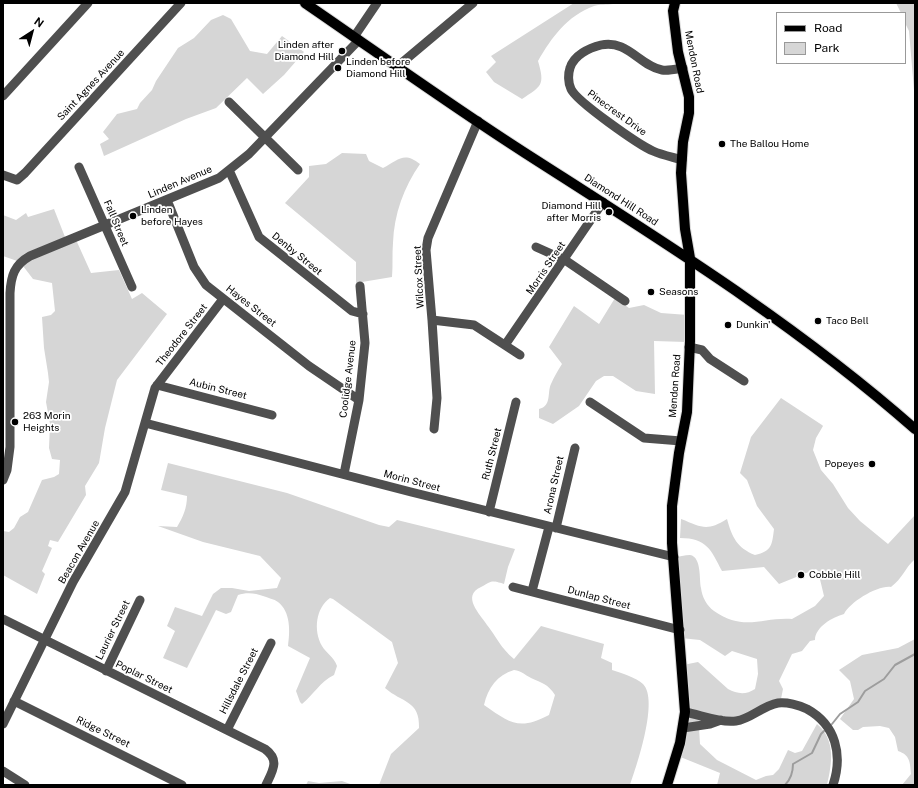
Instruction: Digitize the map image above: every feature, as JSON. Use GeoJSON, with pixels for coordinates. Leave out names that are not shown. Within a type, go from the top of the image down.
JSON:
{"type":"FeatureCollection","features":[{"type":"Feature","properties":{"kind":"main road","name":"Diamond Hill Road"},"geometry":{"type":"LineString","coordinates":[[305,3],[478,121],[690,258],[836,362],[915,429]]}},
{"type":"Feature","properties":{"kind":"main road","name":"Mendon Road"},"geometry":{"type":"LineString","coordinates":[[667,785],[683,728],[685,712],[674,557],[672,495],[687,412],[690,347],[690,258],[683,204],[682,160],[689,113],[688,89],[678,52],[674,7]]}},
{"type":"Feature","properties":{"kind":"street"},"geometry":{"type":"LineString","coordinates":[[3,96],[88,3]]}},
{"type":"Feature","properties":{"kind":"street","name":"Saint Agnes Avenue"},"geometry":{"type":"LineString","coordinates":[[3,175],[17,180],[180,3]]}},
{"type":"Feature","properties":{"kind":"street","name":"Linden Avenue"},"geometry":{"type":"LineString","coordinates":[[3,480],[7,470],[10,447],[11,280],[13,272],[20,262],[30,256],[211,182],[229,170],[265,138],[357,39],[377,3]]}},
{"type":"Feature","properties":{"kind":"street"},"geometry":{"type":"LineString","coordinates":[[398,66],[473,3]]}},
{"type":"Feature","properties":{"kind":"street","name":"Pinecrest Drive"},"geometry":{"type":"LineString","coordinates":[[682,160],[652,151],[604,118],[573,93],[569,79],[570,69],[577,57],[583,52],[602,45],[615,45],[632,52],[652,66],[661,70],[683,68]]}},
{"type":"Feature","properties":{"kind":"street"},"geometry":{"type":"LineString","coordinates":[[229,102],[298,170]]}},
{"type":"Feature","properties":{"kind":"street","name":"Wilcox Street"},"geometry":{"type":"LineString","coordinates":[[478,121],[428,238],[426,250],[432,320],[474,324],[520,355]]}},
{"type":"Feature","properties":{"kind":"street","name":"Fall Street"},"geometry":{"type":"LineString","coordinates":[[79,167],[132,287]]}},
{"type":"Feature","properties":{"kind":"street","name":"Denby Street"},"geometry":{"type":"LineString","coordinates":[[229,170],[259,237],[352,311],[363,314]]}},
{"type":"Feature","properties":{"kind":"street","name":"Hayes Street"},"geometry":{"type":"LineString","coordinates":[[167,200],[198,274],[206,285],[308,366],[359,400]]}},
{"type":"Feature","properties":{"kind":"street","name":"Morris Street"},"geometry":{"type":"LineString","coordinates":[[505,345],[565,260],[603,202]]}},
{"type":"Feature","properties":{"kind":"street"},"geometry":{"type":"LineString","coordinates":[[536,247],[565,260],[625,301]]}},
{"type":"Feature","properties":{"kind":"street","name":"Coolidge Avenue"},"geometry":{"type":"LineString","coordinates":[[344,474],[359,400],[365,343],[360,286]]}},
{"type":"Feature","properties":{"kind":"street","name":"Theodore Street"},"geometry":{"type":"LineString","coordinates":[[158,385],[224,299]]}},
{"type":"Feature","properties":{"kind":"street"},"geometry":{"type":"LineString","coordinates":[[432,320],[437,398],[434,429]]}},
{"type":"Feature","properties":{"kind":"street"},"geometry":{"type":"LineString","coordinates":[[690,347],[702,350],[710,359],[744,381]]}},
{"type":"Feature","properties":{"kind":"street","name":"Aubin Street"},"geometry":{"type":"LineString","coordinates":[[158,385],[272,415]]}},
{"type":"Feature","properties":{"kind":"street","name":"Beacon Avenue"},"geometry":{"type":"LineString","coordinates":[[3,724],[73,582],[125,492],[147,409],[158,385]]}},
{"type":"Feature","properties":{"kind":"street","name":"Ruth Street"},"geometry":{"type":"LineString","coordinates":[[489,512],[516,402]]}},
{"type":"Feature","properties":{"kind":"street"},"geometry":{"type":"LineString","coordinates":[[590,402],[644,438],[681,441]]}},
{"type":"Feature","properties":{"kind":"street","name":"Morin Street"},"geometry":{"type":"LineString","coordinates":[[144,423],[489,512],[674,557]]}},
{"type":"Feature","properties":{"kind":"street","name":"Arona Street"},"geometry":{"type":"LineString","coordinates":[[532,591],[553,527],[575,448]]}},
{"type":"Feature","properties":{"kind":"street","name":"Dunlap Street"},"geometry":{"type":"LineString","coordinates":[[513,587],[680,630]]}},
{"type":"Feature","properties":{"kind":"street","name":"Laurier Street"},"geometry":{"type":"LineString","coordinates":[[106,670],[140,600]]}},
{"type":"Feature","properties":{"kind":"street","name":"Poplar Street"},"geometry":{"type":"LineString","coordinates":[[3,619],[265,749],[273,757],[273,767],[266,785]]}},
{"type":"Feature","properties":{"kind":"street","name":"Hillsdale Street"},"geometry":{"type":"LineString","coordinates":[[227,730],[271,643]]}},
{"type":"Feature","properties":{"kind":"street","name":"Ridge Street"},"geometry":{"type":"LineString","coordinates":[[14,701],[182,785]]}},
{"type":"Feature","properties":{"kind":"street"},"geometry":{"type":"LineString","coordinates":[[685,712],[721,720],[740,720],[776,703],[794,704],[809,711],[827,726],[834,738],[838,762],[833,785]]}},
{"type":"Feature","properties":{"kind":"street"},"geometry":{"type":"LineString","coordinates":[[683,728],[710,724],[721,720]]}},
{"type":"Feature","properties":{"kind":"street"},"geometry":{"type":"LineString","coordinates":[[3,771],[25,785]]}},
{"type":"Feature","properties":{"kind":"green space"},"geometry":{"type":"Polygon","coordinates":[[[574,3],[613,4],[596,5],[584,10],[561,28],[538,61],[541,75],[540,84],[538,88],[529,95],[522,99],[494,82],[486,72],[496,62],[491,56],[574,3]]]}},
{"type":"Feature","properties":{"kind":"green space"},"geometry":{"type":"Polygon","coordinates":[[[896,3],[915,3],[915,102],[909,31],[906,25],[906,12],[900,12],[896,3]]]}},
{"type":"Feature","properties":{"kind":"green space"},"geometry":{"type":"Polygon","coordinates":[[[223,15],[231,19],[250,51],[267,54],[282,36],[304,52],[284,75],[263,94],[247,78],[216,108],[186,119],[104,156],[100,144],[109,139],[103,132],[117,114],[137,109],[140,103],[152,90],[156,81],[178,48],[194,38],[211,20],[223,15]]]}},
{"type":"Feature","properties":{"kind":"green space"},"geometry":{"type":"Polygon","coordinates":[[[342,153],[366,154],[369,161],[383,168],[405,157],[410,158],[420,164],[405,191],[395,222],[392,277],[356,283],[356,262],[285,203],[309,177],[309,166],[326,164],[342,153]]]}},
{"type":"Feature","properties":{"kind":"green space"},"geometry":{"type":"Polygon","coordinates":[[[54,209],[65,237],[77,242],[91,273],[119,270],[132,299],[142,293],[167,314],[117,380],[105,428],[99,463],[85,486],[86,495],[58,542],[50,540],[48,546],[52,548],[42,571],[45,574],[37,594],[3,575],[3,531],[9,532],[14,528],[20,517],[28,512],[42,480],[59,474],[60,460],[52,459],[49,448],[50,424],[46,402],[49,382],[44,348],[42,317],[51,315],[55,311],[52,283],[33,279],[20,262],[3,256],[3,215],[16,220],[26,213],[28,217],[54,209]]]}},
{"type":"Feature","properties":{"kind":"green space"},"geometry":{"type":"Polygon","coordinates":[[[615,298],[629,308],[644,305],[661,313],[688,315],[686,342],[654,341],[655,394],[636,391],[613,376],[604,376],[596,381],[579,406],[553,424],[539,418],[539,409],[546,405],[551,384],[562,364],[549,347],[574,306],[599,324],[615,298]]]}},
{"type":"Feature","properties":{"kind":"green space"},"geometry":{"type":"Polygon","coordinates":[[[781,398],[823,426],[816,438],[813,450],[821,470],[833,484],[848,508],[860,521],[888,544],[915,515],[915,559],[891,587],[885,587],[865,595],[852,604],[844,614],[825,623],[818,631],[815,640],[810,641],[802,651],[792,654],[779,681],[783,689],[780,704],[699,728],[700,744],[717,760],[756,780],[773,775],[779,769],[788,750],[795,753],[802,751],[817,724],[823,730],[830,745],[831,761],[827,785],[717,785],[720,773],[678,756],[683,665],[698,662],[728,689],[738,693],[745,693],[755,689],[758,674],[757,659],[732,651],[725,656],[700,640],[681,638],[674,557],[690,555],[694,557],[698,564],[700,584],[707,604],[714,611],[735,621],[753,622],[792,619],[815,606],[824,596],[818,571],[816,569],[779,584],[764,567],[722,571],[711,551],[702,543],[696,540],[680,538],[681,519],[699,526],[709,527],[727,519],[733,536],[744,549],[755,555],[765,552],[768,549],[772,543],[774,529],[757,506],[747,480],[740,473],[751,437],[781,398]]]}},
{"type":"Feature","properties":{"kind":"green space"},"geometry":{"type":"Polygon","coordinates":[[[168,463],[287,493],[379,525],[389,527],[397,520],[515,549],[508,567],[504,584],[492,582],[475,591],[472,600],[474,605],[502,647],[514,659],[541,626],[604,644],[601,658],[612,663],[612,670],[632,677],[643,684],[647,692],[649,704],[648,718],[630,785],[379,785],[391,754],[419,728],[419,719],[413,707],[409,703],[385,688],[398,663],[392,642],[330,598],[325,602],[319,613],[317,620],[317,633],[322,646],[337,666],[334,675],[325,681],[302,704],[296,691],[310,658],[288,646],[289,622],[282,606],[276,601],[260,595],[248,593],[238,595],[231,612],[226,614],[216,610],[187,668],[163,658],[175,631],[167,626],[175,607],[202,616],[213,594],[221,588],[249,591],[277,588],[281,578],[260,556],[203,542],[158,526],[177,527],[184,512],[187,500],[187,496],[161,490],[168,463]],[[514,670],[508,672],[494,683],[488,693],[484,705],[515,723],[530,723],[549,715],[555,695],[550,688],[514,670]]]}},
{"type":"Feature","properties":{"kind":"green space"},"geometry":{"type":"Polygon","coordinates":[[[915,639],[915,785],[902,785],[911,774],[910,763],[905,755],[898,751],[895,737],[889,728],[880,726],[863,727],[858,730],[853,730],[840,719],[854,699],[850,681],[839,670],[862,655],[898,648],[915,639]]]}},
{"type":"Feature","properties":{"kind":"green space"},"geometry":{"type":"Polygon","coordinates":[[[308,781],[319,783],[342,781],[353,785],[306,785],[308,781]]]}},
{"type":"Feature","properties":{"kind":"waterway"},"geometry":{"type":"LineString","coordinates":[[832,724],[840,714],[858,702],[865,691],[884,679],[895,665],[915,654]]}},
{"type":"Feature","properties":{"kind":"waterway"},"geometry":{"type":"LineString","coordinates":[[785,785],[791,776],[793,764],[812,753],[824,731]]}},
{"type":"Feature","properties":{"kind":"place","name":"Linden after Diamond Hill"},"geometry":{"type":"Point","coordinates":[342,51]}},
{"type":"Feature","properties":{"kind":"place","name":"Linden before Diamond Hill"},"geometry":{"type":"Point","coordinates":[338,68]}},
{"type":"Feature","properties":{"kind":"place","name":"The Ballou Home"},"geometry":{"type":"Point","coordinates":[722,144]}},
{"type":"Feature","properties":{"kind":"place","name":"Diamond Hill after Morris"},"geometry":{"type":"Point","coordinates":[609,212]}},
{"type":"Feature","properties":{"kind":"place","name":"Linden before Hayes"},"geometry":{"type":"Point","coordinates":[133,216]}},
{"type":"Feature","properties":{"kind":"place","name":"Seasons"},"geometry":{"type":"Point","coordinates":[651,292]}},
{"type":"Feature","properties":{"kind":"place","name":"Taco Bell"},"geometry":{"type":"Point","coordinates":[818,321]}},
{"type":"Feature","properties":{"kind":"place","name":"Dunkin'"},"geometry":{"type":"Point","coordinates":[728,325]}},
{"type":"Feature","properties":{"kind":"place","name":"263 Morin Heights"},"geometry":{"type":"Point","coordinates":[15,422]}},
{"type":"Feature","properties":{"kind":"place","name":"Popeyes"},"geometry":{"type":"Point","coordinates":[872,464]}},
{"type":"Feature","properties":{"kind":"place","name":"Cobble Hill"},"geometry":{"type":"Point","coordinates":[801,575]}}]}
